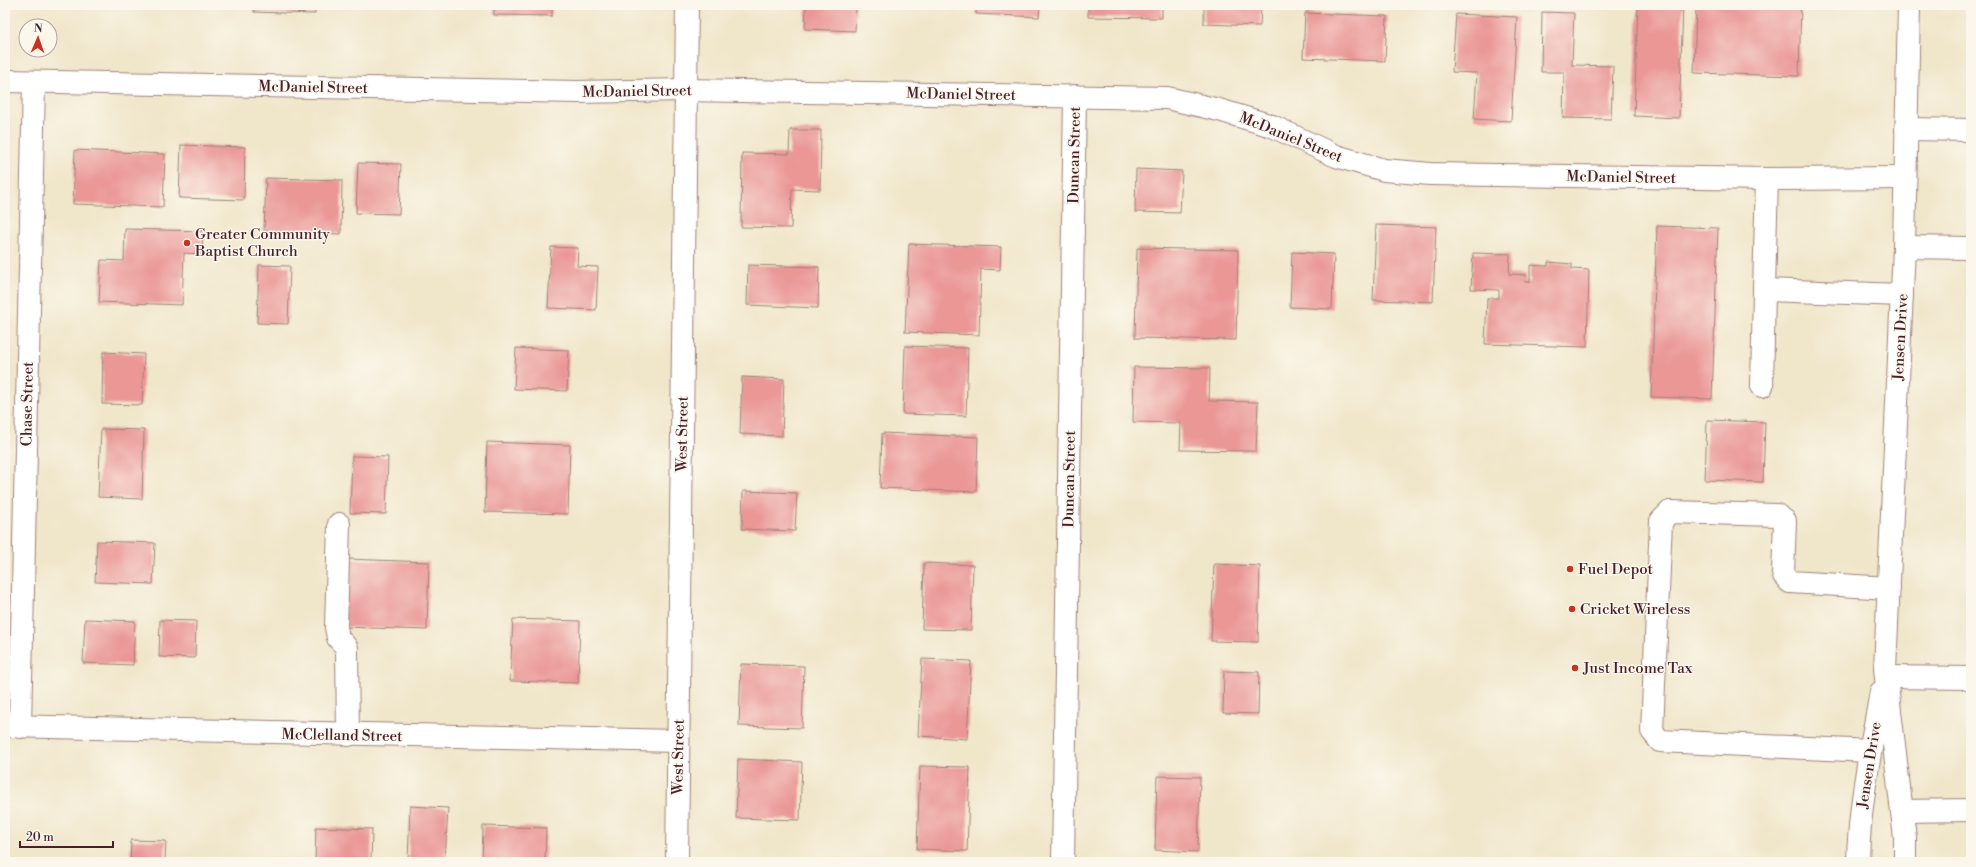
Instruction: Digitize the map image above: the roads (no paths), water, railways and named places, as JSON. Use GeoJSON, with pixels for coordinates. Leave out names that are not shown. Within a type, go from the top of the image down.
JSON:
{"type":"FeatureCollection","features":[{"type":"Feature","properties":{"kind":"street","name":"West Street"},"geometry":{"type":"LineString","coordinates":[[677,862],[687,5]]}},
{"type":"Feature","properties":{"kind":"street","name":"Jensen Drive"},"geometry":{"type":"LineString","coordinates":[[1905,862],[1905,838],[1886,673],[1904,247],[1909,5]]}},
{"type":"Feature","properties":{"kind":"street","name":"McDaniel Street"},"geometry":{"type":"LineString","coordinates":[[5,81],[577,92],[686,90],[1167,98],[1219,110],[1272,126],[1336,156],[1384,170],[1430,174],[1767,179],[1905,178]]}},
{"type":"Feature","properties":{"kind":"street","name":"Chase Street"},"geometry":{"type":"LineString","coordinates":[[12,726],[34,82]]}},
{"type":"Feature","properties":{"kind":"street","name":"Duncan Street"},"geometry":{"type":"LineString","coordinates":[[1063,862],[1075,96]]}},
{"type":"Feature","properties":{"kind":"street"},"geometry":{"type":"LineString","coordinates":[[1906,129],[1971,130]]}},
{"type":"Feature","properties":{"kind":"street"},"geometry":{"type":"LineString","coordinates":[[1762,386],[1767,179]]}},
{"type":"Feature","properties":{"kind":"street"},"geometry":{"type":"LineString","coordinates":[[1904,247],[1971,248]]}},
{"type":"Feature","properties":{"kind":"street"},"geometry":{"type":"LineString","coordinates":[[1764,290],[1902,295]]}},
{"type":"Feature","properties":{"kind":"street"},"geometry":{"type":"LineString","coordinates":[[1870,751],[1660,741],[1652,731],[1661,521],[1670,512],[1777,515],[1785,521],[1783,574],[1790,582],[1889,588]]}},
{"type":"Feature","properties":{"kind":"street"},"geometry":{"type":"LineString","coordinates":[[338,524],[336,627],[338,638],[347,648],[348,735]]}},
{"type":"Feature","properties":{"kind":"street","name":"Jensen Drive"},"geometry":{"type":"LineString","coordinates":[[1858,862],[1858,838],[1870,751],[1886,673]]}},
{"type":"Feature","properties":{"kind":"street"},"geometry":{"type":"LineString","coordinates":[[1886,673],[1971,678]]}},
{"type":"Feature","properties":{"kind":"street","name":"McClelland Street"},"geometry":{"type":"LineString","coordinates":[[12,726],[348,735],[678,741]]}},
{"type":"Feature","properties":{"kind":"street"},"geometry":{"type":"LineString","coordinates":[[1902,811],[1971,810]]}},
{"type":"Feature","properties":{"kind":"place","name":"Greater Community Baptist Church"},"geometry":{"type":"Point","coordinates":[187,243]}},
{"type":"Feature","properties":{"kind":"place","name":"Fuel Depot"},"geometry":{"type":"Point","coordinates":[1570,569]}},
{"type":"Feature","properties":{"kind":"place","name":"Cricket Wireless"},"geometry":{"type":"Point","coordinates":[1572,609]}},
{"type":"Feature","properties":{"kind":"place","name":"Just Income Tax"},"geometry":{"type":"Point","coordinates":[1575,668]}}]}
